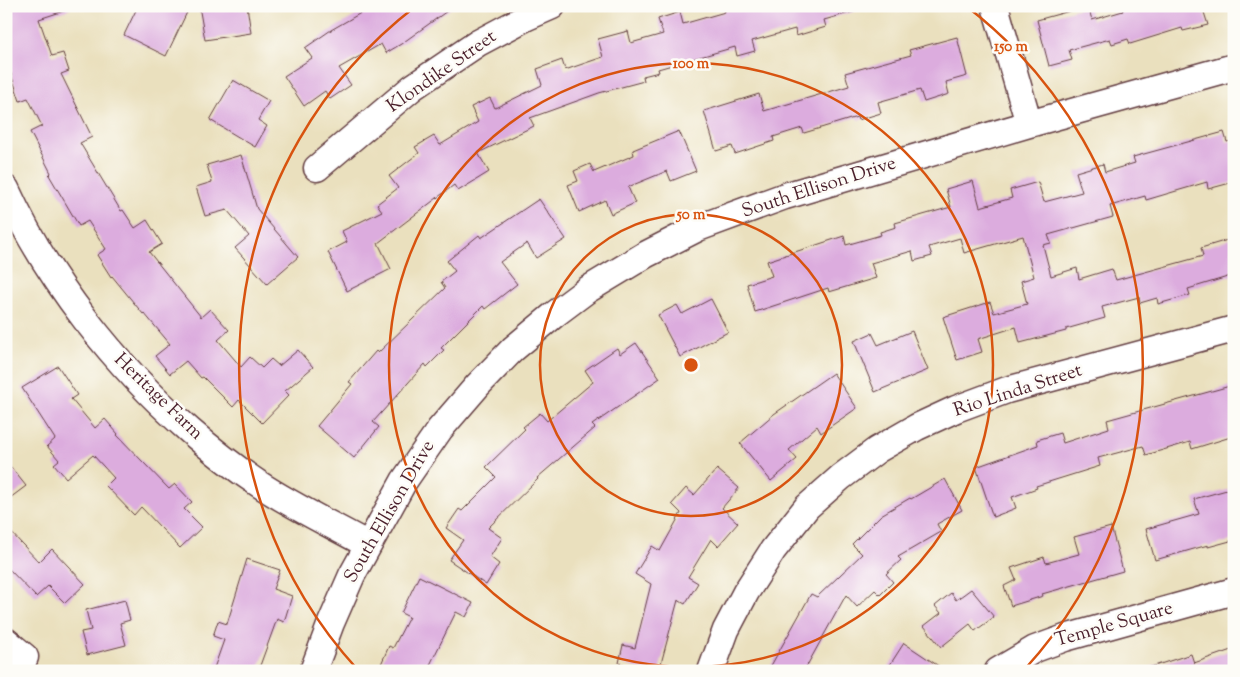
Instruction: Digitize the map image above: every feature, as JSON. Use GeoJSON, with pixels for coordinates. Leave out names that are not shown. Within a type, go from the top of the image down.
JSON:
{"type":"FeatureCollection","features":[{"type":"Feature","properties":{"kind":"street","name":"Klondike Street"},"geometry":{"type":"LineString","coordinates":[[317,168],[413,87],[478,43],[552,6]]}},
{"type":"Feature","properties":{"kind":"street"},"geometry":{"type":"LineString","coordinates":[[995,6],[1029,124]]}},
{"type":"Feature","properties":{"kind":"street","name":"South Ellison Drive"},"geometry":{"type":"LineString","coordinates":[[313,671],[339,602],[352,575],[404,481],[440,429],[478,385],[513,349],[554,314],[587,290],[645,255],[698,228],[785,196],[1029,124],[1234,67]]}},
{"type":"Feature","properties":{"kind":"street","name":"Heritage Farm"},"geometry":{"type":"LineString","coordinates":[[6,189],[28,233],[58,281],[84,318],[146,390],[217,454],[259,484],[368,545]]}},
{"type":"Feature","properties":{"kind":"street","name":"Rio Linda Street"},"geometry":{"type":"LineString","coordinates":[[711,671],[726,630],[746,592],[773,550],[807,507],[841,476],[878,450],[917,427],[956,409],[1007,390],[1234,329]]}},
{"type":"Feature","properties":{"kind":"street","name":"Temple Square"},"geometry":{"type":"LineString","coordinates":[[998,671],[1035,649],[1066,638],[1234,591]]}},
{"type":"Feature","properties":{"kind":"building"},"geometry":{"type":"Polygon","coordinates":[[[6,6],[69,6],[70,9],[39,19],[52,56],[63,53],[69,71],[61,74],[92,137],[80,143],[121,211],[123,210],[135,228],[147,220],[162,244],[149,252],[201,317],[210,309],[229,330],[218,340],[241,367],[250,357],[262,368],[271,359],[279,366],[298,350],[313,367],[285,391],[289,395],[262,423],[239,400],[233,407],[203,377],[201,378],[186,361],[170,374],[155,356],[170,344],[111,277],[97,255],[106,249],[88,221],[79,226],[49,175],[51,173],[30,132],[42,126],[28,98],[20,101],[6,59],[6,6]]]}},
{"type":"Feature","properties":{"kind":"building"},"geometry":{"type":"Polygon","coordinates":[[[138,6],[190,6],[166,56],[124,35],[138,6]]]}},
{"type":"Feature","properties":{"kind":"building"},"geometry":{"type":"Polygon","coordinates":[[[199,6],[247,6],[251,33],[205,40],[199,6]]]}},
{"type":"Feature","properties":{"kind":"building"},"geometry":{"type":"Polygon","coordinates":[[[373,6],[454,6],[386,53],[381,44],[339,68],[351,85],[330,99],[325,91],[304,106],[284,76],[312,58],[305,48],[331,30],[373,6]]]}},
{"type":"Feature","properties":{"kind":"building"},"geometry":{"type":"Polygon","coordinates":[[[723,6],[856,6],[856,11],[824,20],[826,27],[796,36],[795,29],[752,41],[755,51],[737,56],[735,47],[658,69],[659,72],[643,76],[644,81],[599,93],[530,118],[534,126],[478,153],[489,172],[458,191],[454,185],[378,243],[391,269],[347,291],[328,252],[347,242],[342,231],[382,211],[377,204],[398,188],[389,176],[419,153],[415,147],[434,136],[440,145],[478,122],[471,107],[490,98],[495,108],[542,85],[537,69],[562,60],[565,70],[603,57],[598,39],[628,31],[631,43],[663,34],[658,19],[680,12],[683,24],[725,12],[723,6]]]}},
{"type":"Feature","properties":{"kind":"building"},"geometry":{"type":"Polygon","coordinates":[[[1088,6],[1092,20],[1123,11],[1121,6],[1202,6],[1208,25],[1183,31],[1182,28],[1130,44],[1128,39],[1112,44],[1110,39],[1069,50],[1072,60],[1049,66],[1037,20],[1088,6]]]}},
{"type":"Feature","properties":{"kind":"building"},"geometry":{"type":"Polygon","coordinates":[[[957,37],[967,76],[946,82],[949,94],[924,102],[920,90],[878,102],[881,113],[858,120],[857,117],[804,133],[802,128],[773,137],[774,141],[735,154],[732,146],[716,151],[704,111],[759,94],[764,111],[849,86],[845,73],[911,55],[909,50],[957,37]]]}},
{"type":"Feature","properties":{"kind":"building"},"geometry":{"type":"Polygon","coordinates":[[[233,80],[269,101],[258,120],[267,126],[255,147],[210,120],[233,80]]]}},
{"type":"Feature","properties":{"kind":"building"},"geometry":{"type":"Polygon","coordinates":[[[679,131],[696,171],[671,181],[667,171],[628,187],[635,203],[611,214],[605,200],[579,212],[568,185],[578,181],[574,171],[590,164],[594,172],[634,155],[633,150],[679,131]]]}},
{"type":"Feature","properties":{"kind":"building"},"geometry":{"type":"Polygon","coordinates":[[[1224,132],[1227,142],[1234,140],[1234,182],[1208,189],[1207,182],[1146,200],[1145,196],[1110,206],[1113,217],[1048,235],[1051,243],[1043,245],[1051,276],[1077,268],[1079,279],[1112,269],[1116,280],[1203,256],[1201,248],[1234,238],[1234,275],[1188,289],[1190,295],[1158,304],[1157,298],[1140,303],[1139,297],[1102,307],[1105,318],[1020,343],[1016,327],[978,339],[982,352],[957,360],[943,317],[990,302],[994,313],[1027,304],[1021,281],[1034,277],[1023,236],[964,253],[960,238],[929,247],[932,256],[914,261],[912,251],[871,263],[876,278],[829,292],[828,288],[755,312],[747,284],[772,276],[767,261],[844,236],[846,245],[881,235],[880,232],[896,227],[895,223],[951,207],[946,189],[973,181],[980,207],[1012,198],[1010,190],[1038,182],[1044,202],[1082,192],[1076,172],[1103,164],[1105,172],[1135,163],[1133,157],[1224,132]]]}},
{"type":"Feature","properties":{"kind":"building"},"geometry":{"type":"Polygon","coordinates":[[[241,155],[257,209],[298,257],[267,284],[235,248],[249,236],[227,210],[205,216],[196,187],[212,182],[207,165],[241,155]]]}},
{"type":"Feature","properties":{"kind":"building"},"geometry":{"type":"Polygon","coordinates":[[[539,199],[566,239],[536,258],[527,243],[500,262],[517,284],[485,309],[483,306],[441,348],[444,350],[427,367],[425,364],[373,422],[379,427],[354,458],[317,426],[352,384],[349,382],[376,351],[378,353],[445,288],[441,282],[455,271],[447,261],[479,235],[481,238],[539,199]]]}},
{"type":"Feature","properties":{"kind":"building"},"geometry":{"type":"Polygon","coordinates":[[[711,299],[728,332],[680,357],[658,315],[677,305],[682,314],[711,299]]]}},
{"type":"Feature","properties":{"kind":"building"},"geometry":{"type":"Polygon","coordinates":[[[912,331],[928,370],[875,392],[854,341],[872,333],[878,345],[912,331]]]}},
{"type":"Feature","properties":{"kind":"building"},"geometry":{"type":"Polygon","coordinates":[[[636,343],[660,378],[592,425],[595,428],[537,478],[488,528],[502,538],[490,557],[499,564],[486,585],[449,560],[463,540],[446,528],[459,509],[462,511],[496,477],[486,467],[525,429],[523,427],[540,413],[547,421],[593,382],[585,370],[617,348],[620,354],[636,343]]]}},
{"type":"Feature","properties":{"kind":"building"},"geometry":{"type":"Polygon","coordinates":[[[58,366],[77,395],[71,399],[95,428],[105,419],[117,435],[169,489],[175,484],[192,502],[184,509],[202,527],[180,548],[141,507],[134,515],[106,486],[114,478],[93,455],[66,478],[54,464],[59,460],[47,446],[55,439],[22,388],[58,366]]]}},
{"type":"Feature","properties":{"kind":"building"},"geometry":{"type":"Polygon","coordinates":[[[833,373],[857,408],[821,433],[817,426],[789,450],[797,459],[771,481],[740,443],[774,414],[833,373]]]}},
{"type":"Feature","properties":{"kind":"building"},"geometry":{"type":"Polygon","coordinates":[[[1230,386],[1234,399],[1234,436],[1192,449],[1190,442],[1146,455],[1143,446],[1098,458],[1100,466],[1036,486],[1037,488],[1012,497],[1016,508],[993,517],[976,467],[1038,445],[1037,440],[1060,433],[1063,443],[1109,428],[1107,420],[1230,386]]]}},
{"type":"Feature","properties":{"kind":"building"},"geometry":{"type":"Polygon","coordinates":[[[6,461],[26,486],[6,501],[6,461]]]}},
{"type":"Feature","properties":{"kind":"building"},"geometry":{"type":"Polygon","coordinates":[[[717,469],[739,488],[722,508],[738,523],[718,546],[711,539],[688,577],[698,583],[685,604],[678,600],[659,671],[647,671],[619,663],[623,645],[635,648],[651,584],[635,574],[652,546],[660,551],[681,513],[672,504],[686,488],[694,495],[717,469]]]}},
{"type":"Feature","properties":{"kind":"building"},"geometry":{"type":"Polygon","coordinates":[[[945,479],[962,510],[937,524],[941,532],[898,557],[901,560],[886,574],[893,582],[880,595],[875,590],[857,607],[846,595],[804,671],[768,671],[811,594],[817,597],[862,554],[852,544],[881,515],[945,479]]]}},
{"type":"Feature","properties":{"kind":"building"},"geometry":{"type":"Polygon","coordinates":[[[1234,488],[1234,540],[1208,547],[1208,545],[1155,560],[1146,529],[1199,514],[1194,499],[1234,488]]]}},
{"type":"Feature","properties":{"kind":"building"},"geometry":{"type":"Polygon","coordinates":[[[6,527],[39,562],[52,549],[85,584],[65,603],[48,586],[36,597],[6,566],[6,527]]]}},
{"type":"Feature","properties":{"kind":"building"},"geometry":{"type":"Polygon","coordinates":[[[1111,527],[1123,571],[1042,594],[1043,596],[1011,606],[1004,586],[1016,580],[1011,568],[1044,557],[1046,563],[1079,554],[1074,537],[1111,527]]]}},
{"type":"Feature","properties":{"kind":"building"},"geometry":{"type":"Polygon","coordinates":[[[247,559],[280,570],[273,589],[292,596],[284,622],[277,619],[258,671],[213,671],[224,640],[213,636],[218,621],[227,624],[247,559]]]}},
{"type":"Feature","properties":{"kind":"building"},"geometry":{"type":"Polygon","coordinates":[[[419,576],[473,603],[466,617],[456,612],[427,671],[378,671],[389,646],[393,648],[409,617],[401,613],[419,576]]]}},
{"type":"Feature","properties":{"kind":"building"},"geometry":{"type":"Polygon","coordinates":[[[971,589],[994,617],[975,631],[970,624],[941,647],[924,626],[941,613],[935,606],[951,593],[956,600],[971,589]]]}},
{"type":"Feature","properties":{"kind":"building"},"geometry":{"type":"Polygon","coordinates":[[[125,600],[130,620],[120,623],[126,645],[87,655],[81,632],[91,630],[86,610],[125,600]]]}},
{"type":"Feature","properties":{"kind":"building"},"geometry":{"type":"Polygon","coordinates":[[[904,643],[946,671],[886,671],[904,643]]]}},
{"type":"Feature","properties":{"kind":"building"},"geometry":{"type":"Polygon","coordinates":[[[1234,649],[1234,671],[1149,671],[1148,668],[1191,654],[1194,663],[1234,649]]]}}]}
